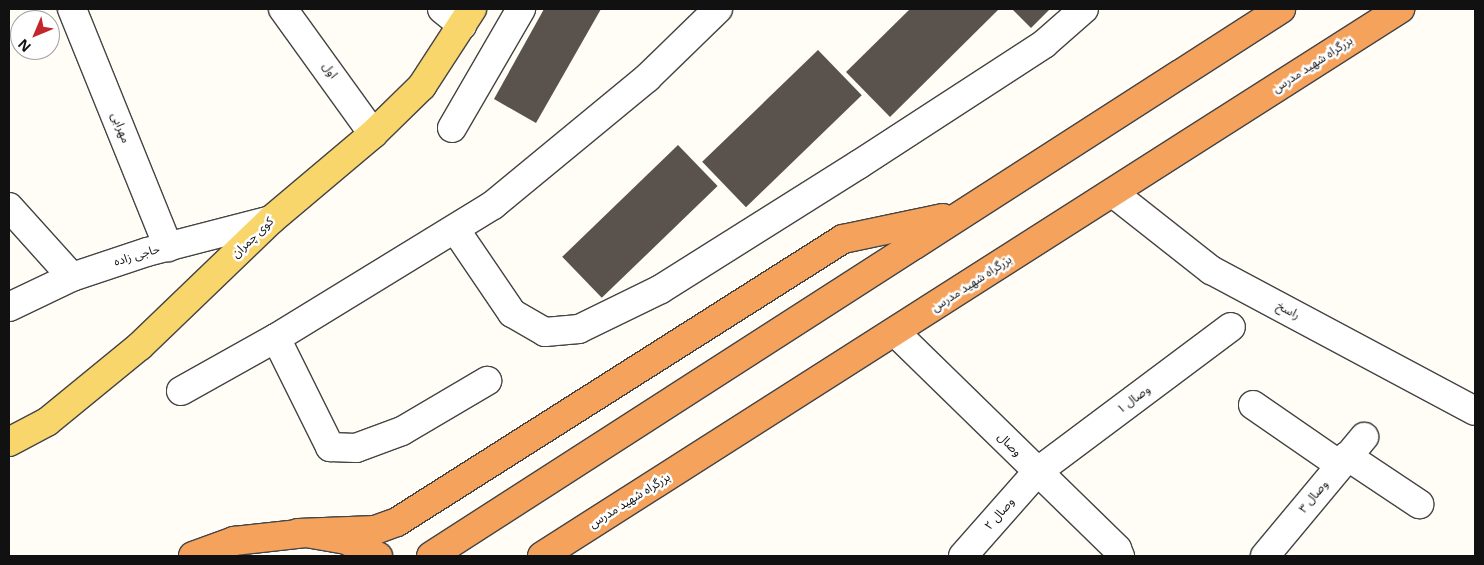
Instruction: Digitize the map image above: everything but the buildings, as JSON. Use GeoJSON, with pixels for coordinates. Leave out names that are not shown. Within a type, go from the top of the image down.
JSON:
{"type":"FeatureCollection","features":[{"type":"Feature","properties":{"kind":"highway"},"geometry":{"type":"LineString","coordinates":[[431,556],[1281,9]]}},
{"type":"Feature","properties":{"kind":"highway","name":"بزرگراه شهید مدرس"},"geometry":{"type":"LineString","coordinates":[[542,556],[896,333],[1400,9]]}},
{"type":"Feature","properties":{"kind":"highway"},"geometry":{"type":"LineString","coordinates":[[193,556],[225,542],[298,533],[375,530],[396,522],[843,239],[932,222],[988,198]]}},
{"type":"Feature","properties":{"kind":"highway"},"geometry":{"type":"LineString","coordinates":[[298,533],[346,540],[378,556]]}},
{"type":"Feature","properties":{"kind":"main road","name":"کوی چمران"},"geometry":{"type":"LineString","coordinates":[[9,442],[47,422],[140,346],[271,220],[373,134],[422,86],[458,14]]}},
{"type":"Feature","properties":{"kind":"street","name":"مهرابی"},"geometry":{"type":"LineString","coordinates":[[72,9],[168,247]]}},
{"type":"Feature","properties":{"kind":"street","name":"اول"},"geometry":{"type":"LineString","coordinates":[[283,9],[373,134]]}},
{"type":"Feature","properties":{"kind":"street"},"geometry":{"type":"LineString","coordinates":[[452,128],[521,9]]}},
{"type":"Feature","properties":{"kind":"street"},"geometry":{"type":"LineString","coordinates":[[181,391],[276,338],[493,205],[647,78],[718,9]]}},
{"type":"Feature","properties":{"kind":"street"},"geometry":{"type":"LineString","coordinates":[[455,229],[512,313],[545,332],[579,329],[661,289],[858,165],[1044,44],[1084,9]]}},
{"type":"Feature","properties":{"kind":"street","name":"راسخ"},"geometry":{"type":"LineString","coordinates":[[1113,193],[1211,270],[1475,411]]}},
{"type":"Feature","properties":{"kind":"street"},"geometry":{"type":"LineString","coordinates":[[9,207],[72,277]]}},
{"type":"Feature","properties":{"kind":"street","name":"حاجی زاده"},"geometry":{"type":"LineString","coordinates":[[9,307],[72,277],[168,247],[271,220]]}},
{"type":"Feature","properties":{"kind":"street","name":"وصال ۱"},"geometry":{"type":"LineString","coordinates":[[1037,472],[1230,327]]}},
{"type":"Feature","properties":{"kind":"street","name":"وصال"},"geometry":{"type":"LineString","coordinates":[[896,333],[1117,549],[1120,556]]}},
{"type":"Feature","properties":{"kind":"street"},"geometry":{"type":"LineString","coordinates":[[276,338],[330,447],[356,448],[402,431],[487,381]]}},
{"type":"Feature","properties":{"kind":"street"},"geometry":{"type":"LineString","coordinates":[[1253,404],[1350,453],[1419,504]]}},
{"type":"Feature","properties":{"kind":"street","name":"وصال ۳"},"geometry":{"type":"LineString","coordinates":[[1265,556],[1350,453]]}},
{"type":"Feature","properties":{"kind":"street","name":"وصال ۲"},"geometry":{"type":"LineString","coordinates":[[963,556],[1037,472]]}}]}
